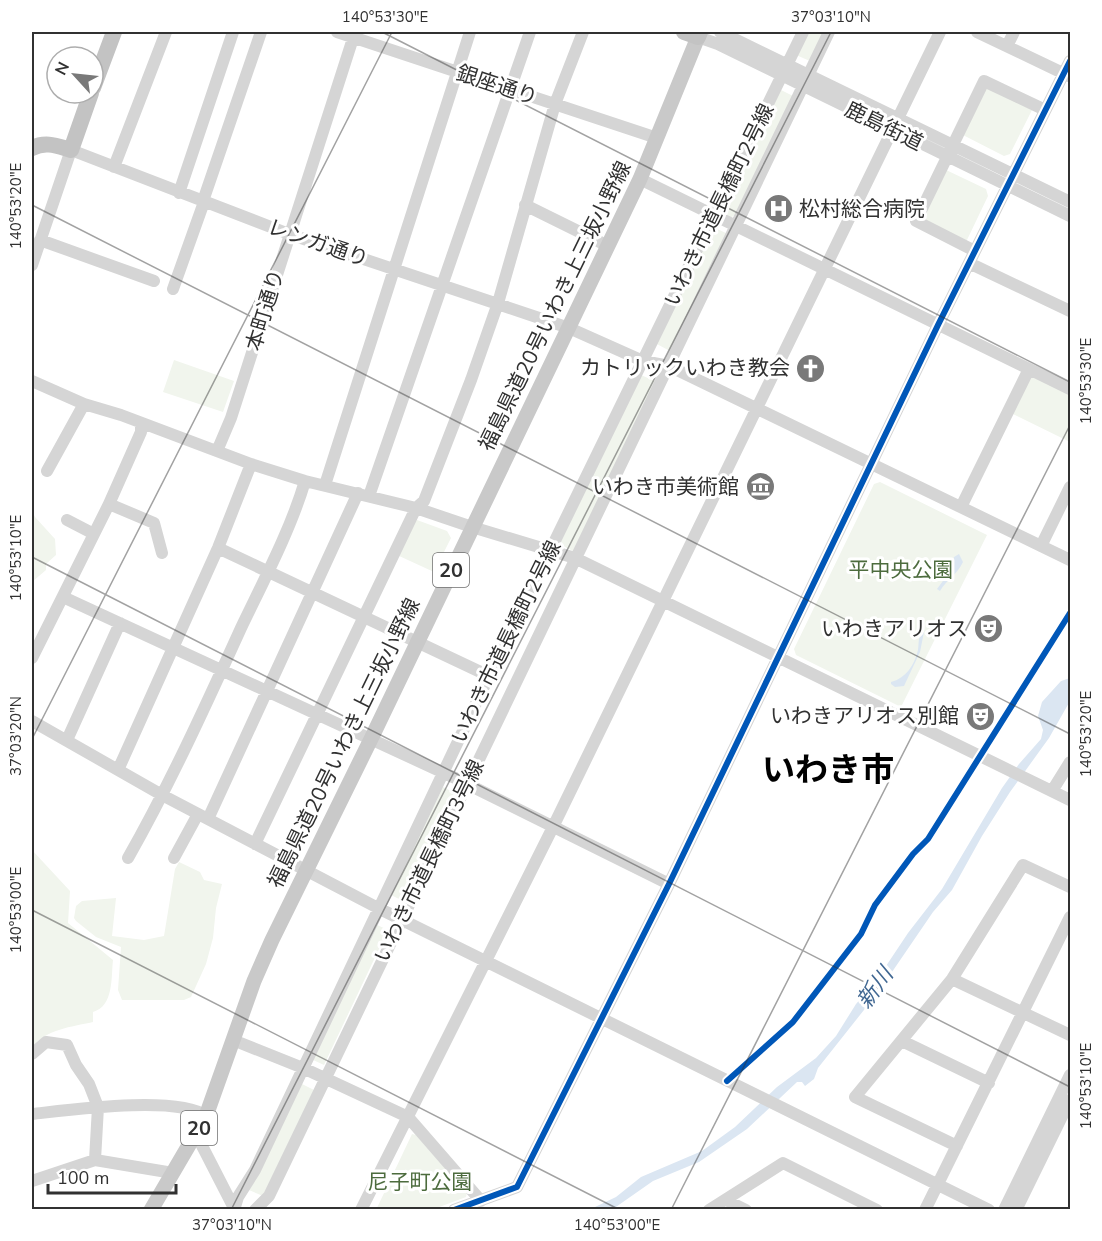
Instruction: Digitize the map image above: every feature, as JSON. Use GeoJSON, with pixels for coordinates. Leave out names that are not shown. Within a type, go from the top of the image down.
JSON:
{"type":"FeatureCollection","features":[{"type":"Feature","properties":{"kind":"highway"},"geometry":{"type":"LineString","coordinates":[[105,56],[114,32]]}},
{"type":"Feature","properties":{"kind":"highway"},"geometry":{"type":"LineString","coordinates":[[34,143],[53,144],[71,150],[87,105]]}},
{"type":"Feature","properties":{"kind":"main road","name":"福島県道20号いわき上三坂小野線"},"geometry":{"type":"LineString","coordinates":[[151,1209],[206,1116],[254,981],[640,179],[671,101],[694,33]]}},
{"type":"Feature","properties":{"kind":"street"},"geometry":{"type":"LineString","coordinates":[[114,167],[166,32]]}},
{"type":"Feature","properties":{"kind":"street"},"geometry":{"type":"LineString","coordinates":[[179,193],[233,32]]}},
{"type":"Feature","properties":{"kind":"street"},"geometry":{"type":"LineString","coordinates":[[173,289],[261,32]]}},
{"type":"Feature","properties":{"kind":"street","name":"銀座通り"},"geometry":{"type":"LineString","coordinates":[[337,32],[354,34],[458,72],[657,138]]}},
{"type":"Feature","properties":{"kind":"street"},"geometry":{"type":"LineString","coordinates":[[325,485],[470,32]]}},
{"type":"Feature","properties":{"kind":"street"},"geometry":{"type":"LineString","coordinates":[[174,858],[203,817],[267,691],[312,593],[363,495],[441,285],[530,32]]}},
{"type":"Feature","properties":{"kind":"street"},"geometry":{"type":"LineString","coordinates":[[255,844],[416,508],[424,501],[498,303],[555,104],[583,32]]}},
{"type":"Feature","properties":{"kind":"street","name":"鹿島街道"},"geometry":{"type":"LineString","coordinates":[[720,32],[787,65],[805,81],[895,125],[1011,179],[1071,202]]}},
{"type":"Feature","properties":{"kind":"street","name":"いわき市道長橋町2号線"},"geometry":{"type":"LineString","coordinates":[[235,1209],[238,1197],[255,1170],[442,772],[803,32]]}},
{"type":"Feature","properties":{"kind":"street","name":"いわき市道長橋町3号線"},"geometry":{"type":"LineString","coordinates":[[255,1209],[269,1196],[829,32]]}},
{"type":"Feature","properties":{"kind":"street"},"geometry":{"type":"LineString","coordinates":[[361,1209],[553,827],[940,32]]}},
{"type":"Feature","properties":{"kind":"street"},"geometry":{"type":"LineString","coordinates":[[976,32],[1067,75]]}},
{"type":"Feature","properties":{"kind":"street"},"geometry":{"type":"LineString","coordinates":[[1007,46],[1014,32]]}},
{"type":"Feature","properties":{"kind":"street","name":"鹿島街道"},"geometry":{"type":"LineString","coordinates":[[694,33],[781,77],[805,81]]}},
{"type":"Feature","properties":{"kind":"street","name":"本町通り"},"geometry":{"type":"LineString","coordinates":[[217,452],[231,418],[354,34]]}},
{"type":"Feature","properties":{"kind":"street"},"geometry":{"type":"LineString","coordinates":[[454,1209],[517,1187],[669,884],[938,325],[1011,179],[1067,75],[1071,61]]}},
{"type":"Feature","properties":{"kind":"street"},"geometry":{"type":"LineString","coordinates":[[975,250],[916,221],[984,81],[1041,108]]}},
{"type":"Feature","properties":{"kind":"street"},"geometry":{"type":"LineString","coordinates":[[32,265],[71,150]]}},
{"type":"Feature","properties":{"kind":"street","name":"レンガ通り"},"geometry":{"type":"LineString","coordinates":[[71,150],[289,234],[569,328],[643,361],[669,366],[1071,560]]}},
{"type":"Feature","properties":{"kind":"street"},"geometry":{"type":"LineString","coordinates":[[640,179],[1070,388]]}},
{"type":"Feature","properties":{"kind":"street","name":"鹿島街道"},"geometry":{"type":"LineString","coordinates":[[1011,179],[1071,216]]}},
{"type":"Feature","properties":{"kind":"street"},"geometry":{"type":"LineString","coordinates":[[525,205],[608,246]]}},
{"type":"Feature","properties":{"kind":"street"},"geometry":{"type":"LineString","coordinates":[[40,240],[154,281]]}},
{"type":"Feature","properties":{"kind":"street"},"geometry":{"type":"LineString","coordinates":[[969,263],[1071,311]]}},
{"type":"Feature","properties":{"kind":"street"},"geometry":{"type":"LineString","coordinates":[[961,507],[1029,369]]}},
{"type":"Feature","properties":{"kind":"street"},"geometry":{"type":"LineString","coordinates":[[32,381],[84,404],[251,464],[305,481],[416,508],[575,558],[1071,800]]}},
{"type":"Feature","properties":{"kind":"street"},"geometry":{"type":"LineString","coordinates":[[47,471],[84,404]]}},
{"type":"Feature","properties":{"kind":"street"},"geometry":{"type":"LineString","coordinates":[[32,658],[109,504],[141,432],[141,423]]}},
{"type":"Feature","properties":{"kind":"street"},"geometry":{"type":"LineString","coordinates":[[118,770],[218,548],[251,464]]}},
{"type":"Feature","properties":{"kind":"street"},"geometry":{"type":"LineString","coordinates":[[128,858],[162,795],[222,670],[305,481]]}},
{"type":"Feature","properties":{"kind":"street"},"geometry":{"type":"LineString","coordinates":[[1041,546],[1071,487]]}},
{"type":"Feature","properties":{"kind":"street"},"geometry":{"type":"LineString","coordinates":[[109,504],[153,523],[162,553]]}},
{"type":"Feature","properties":{"kind":"street"},"geometry":{"type":"LineString","coordinates":[[67,520],[94,534]]}},
{"type":"Feature","properties":{"kind":"street"},"geometry":{"type":"LineString","coordinates":[[218,548],[489,676]]}},
{"type":"Feature","properties":{"kind":"street"},"geometry":{"type":"LineString","coordinates":[[63,597],[442,772],[669,884]]}},
{"type":"Feature","properties":{"kind":"street"},"geometry":{"type":"LineString","coordinates":[[67,740],[120,623]]}},
{"type":"Feature","properties":{"kind":"street"},"geometry":{"type":"LineString","coordinates":[[32,721],[162,795],[305,871],[989,1209]]}},
{"type":"Feature","properties":{"kind":"street"},"geometry":{"type":"LineString","coordinates":[[1052,791],[1071,762]]}},
{"type":"Feature","properties":{"kind":"street"},"geometry":{"type":"LineString","coordinates":[[957,1146],[855,1097],[952,979],[1023,865],[1071,887]]}},
{"type":"Feature","properties":{"kind":"street"},"geometry":{"type":"LineString","coordinates":[[925,1209],[1071,916]]}},
{"type":"Feature","properties":{"kind":"street"},"geometry":{"type":"LineString","coordinates":[[952,979],[1071,1035]]}},
{"type":"Feature","properties":{"kind":"street"},"geometry":{"type":"LineString","coordinates":[[233,1040],[303,1068],[408,1117],[481,1201]]}},
{"type":"Feature","properties":{"kind":"street"},"geometry":{"type":"LineString","coordinates":[[902,1041],[989,1083]]}},
{"type":"Feature","properties":{"kind":"street"},"geometry":{"type":"LineString","coordinates":[[32,1054],[45,1042],[67,1045],[76,1065],[89,1084],[98,1107],[95,1160]]}},
{"type":"Feature","properties":{"kind":"street"},"geometry":{"type":"LineString","coordinates":[[1004,1209],[1071,1075]]}},
{"type":"Feature","properties":{"kind":"street"},"geometry":{"type":"LineString","coordinates":[[1016,1209],[1071,1100]]}},
{"type":"Feature","properties":{"kind":"street"},"geometry":{"type":"LineString","coordinates":[[32,1114],[98,1107],[185,1107],[197,1110],[206,1116]]}},
{"type":"Feature","properties":{"kind":"street"},"geometry":{"type":"LineString","coordinates":[[196,1134],[235,1209]]}},
{"type":"Feature","properties":{"kind":"street"},"geometry":{"type":"LineString","coordinates":[[32,1181],[95,1160],[173,1173]]}},
{"type":"Feature","properties":{"kind":"street"},"geometry":{"type":"LineString","coordinates":[[709,1209],[783,1163],[877,1209]]}},
{"type":"Feature","properties":{"kind":"street"},"geometry":{"type":"LineString","coordinates":[[726,1200],[746,1209]]}},
{"type":"Feature","properties":{"kind":"green space"},"geometry":{"type":"Polygon","coordinates":[[[808,32],[825,32],[810,61],[796,55],[808,32]]]}},
{"type":"Feature","properties":{"kind":"green space"},"geometry":{"type":"Polygon","coordinates":[[[988,87],[1032,110],[1010,154],[1004,156],[961,134],[984,88],[988,87]]]}},
{"type":"Feature","properties":{"kind":"green space"},"geometry":{"type":"Polygon","coordinates":[[[779,89],[793,96],[735,215],[730,218],[721,213],[779,89]]]}},
{"type":"Feature","properties":{"kind":"green space"},"geometry":{"type":"Polygon","coordinates":[[[944,169],[986,189],[988,196],[967,240],[963,241],[922,221],[944,169]]]}},
{"type":"Feature","properties":{"kind":"green space"},"geometry":{"type":"Polygon","coordinates":[[[713,227],[728,234],[670,351],[655,343],[713,227]]]}},
{"type":"Feature","properties":{"kind":"green space"},"geometry":{"type":"Polygon","coordinates":[[[174,360],[234,381],[223,412],[163,392],[174,360]]]}},
{"type":"Feature","properties":{"kind":"green space"},"geometry":{"type":"Polygon","coordinates":[[[1032,373],[1070,393],[1070,442],[1009,412],[1032,373]]]}},
{"type":"Feature","properties":{"kind":"green space"},"geometry":{"type":"Polygon","coordinates":[[[641,375],[657,382],[575,552],[559,544],[641,375]]]}},
{"type":"Feature","properties":{"kind":"green space","name":"平中央公園"},"geometry":{"type":"Polygon","coordinates":[[[880,482],[987,535],[901,707],[796,655],[794,649],[874,484],[880,482]]]}},
{"type":"Feature","properties":{"kind":"green space"},"geometry":{"type":"Polygon","coordinates":[[[32,511],[55,539],[56,555],[46,564],[46,570],[32,582],[32,511]]]}},
{"type":"Feature","properties":{"kind":"green space"},"geometry":{"type":"Polygon","coordinates":[[[417,520],[447,531],[451,538],[434,572],[397,555],[413,523],[417,520]]]}},
{"type":"Feature","properties":{"kind":"green space"},"geometry":{"type":"Polygon","coordinates":[[[443,787],[455,793],[403,901],[391,895],[443,787]]]}},
{"type":"Feature","properties":{"kind":"green space"},"geometry":{"type":"Polygon","coordinates":[[[32,850],[70,891],[68,923],[113,960],[108,997],[100,1009],[93,1012],[93,1022],[52,1032],[32,1047],[32,850]]]}},
{"type":"Feature","properties":{"kind":"green space"},"geometry":{"type":"Polygon","coordinates":[[[179,862],[200,872],[204,880],[222,884],[206,964],[191,997],[184,1000],[122,1000],[118,990],[121,947],[96,937],[76,921],[74,918],[76,906],[82,901],[116,898],[112,936],[144,940],[164,936],[175,869],[179,862]]]}},
{"type":"Feature","properties":{"kind":"green space"},"geometry":{"type":"Polygon","coordinates":[[[375,924],[388,930],[324,1065],[311,1059],[375,924]]]}},
{"type":"Feature","properties":{"kind":"green space"},"geometry":{"type":"Polygon","coordinates":[[[300,1083],[314,1090],[263,1196],[249,1190],[300,1083]]]}},
{"type":"Feature","properties":{"kind":"green space","name":"尼子町公園"},"geometry":{"type":"Polygon","coordinates":[[[412,1134],[416,1135],[467,1193],[466,1197],[434,1209],[376,1210],[412,1134]]]}},
{"type":"Feature","properties":{"kind":"water"},"geometry":{"type":"Polygon","coordinates":[[[959,554],[963,562],[940,591],[937,589],[951,570],[954,557],[959,554]]]}},
{"type":"Feature","properties":{"kind":"water"},"geometry":{"type":"Polygon","coordinates":[[[922,630],[924,632],[920,652],[904,686],[895,687],[891,682],[909,671],[914,661],[922,630]]]}},
{"type":"Feature","properties":{"kind":"water","name":"新川"},"geometry":{"type":"Polygon","coordinates":[[[1070,678],[1070,701],[1049,738],[982,836],[952,890],[933,912],[879,991],[818,1068],[814,1079],[805,1086],[802,1082],[797,1082],[747,1129],[699,1162],[653,1181],[613,1209],[577,1210],[595,1207],[616,1197],[641,1177],[702,1151],[735,1127],[777,1087],[816,1058],[836,1036],[856,1004],[876,981],[908,933],[942,889],[1002,788],[1041,739],[1043,730],[1038,716],[1042,702],[1061,681],[1070,678]]]}},
{"type":"Feature","properties":{"kind":"cycle path"},"geometry":{"type":"LineString","coordinates":[[454,1210],[517,1187],[669,884],[938,325],[1070,61]]}},
{"type":"Feature","properties":{"kind":"cycle path"},"geometry":{"type":"LineString","coordinates":[[727,1081],[793,1022],[861,934],[875,905],[913,854],[928,839],[1070,613]]}},
{"type":"Feature","properties":{"kind":"place","name":"松村総合病院"},"geometry":{"type":"Point","coordinates":[778,209]}},
{"type":"Feature","properties":{"kind":"place","name":"カトリックいわき教会"},"geometry":{"type":"Point","coordinates":[811,368]}},
{"type":"Feature","properties":{"kind":"place","name":"いわき市美術館"},"geometry":{"type":"Point","coordinates":[760,487]}},
{"type":"Feature","properties":{"kind":"place","name":"いわきアリオス"},"geometry":{"type":"Point","coordinates":[989,629]}},
{"type":"Feature","properties":{"kind":"place","name":"いわきアリオス別館"},"geometry":{"type":"Point","coordinates":[980,716]}},
{"type":"Feature","properties":{"kind":"district","name":"いわき市"},"geometry":{"type":"Point","coordinates":[828,770]}}]}
